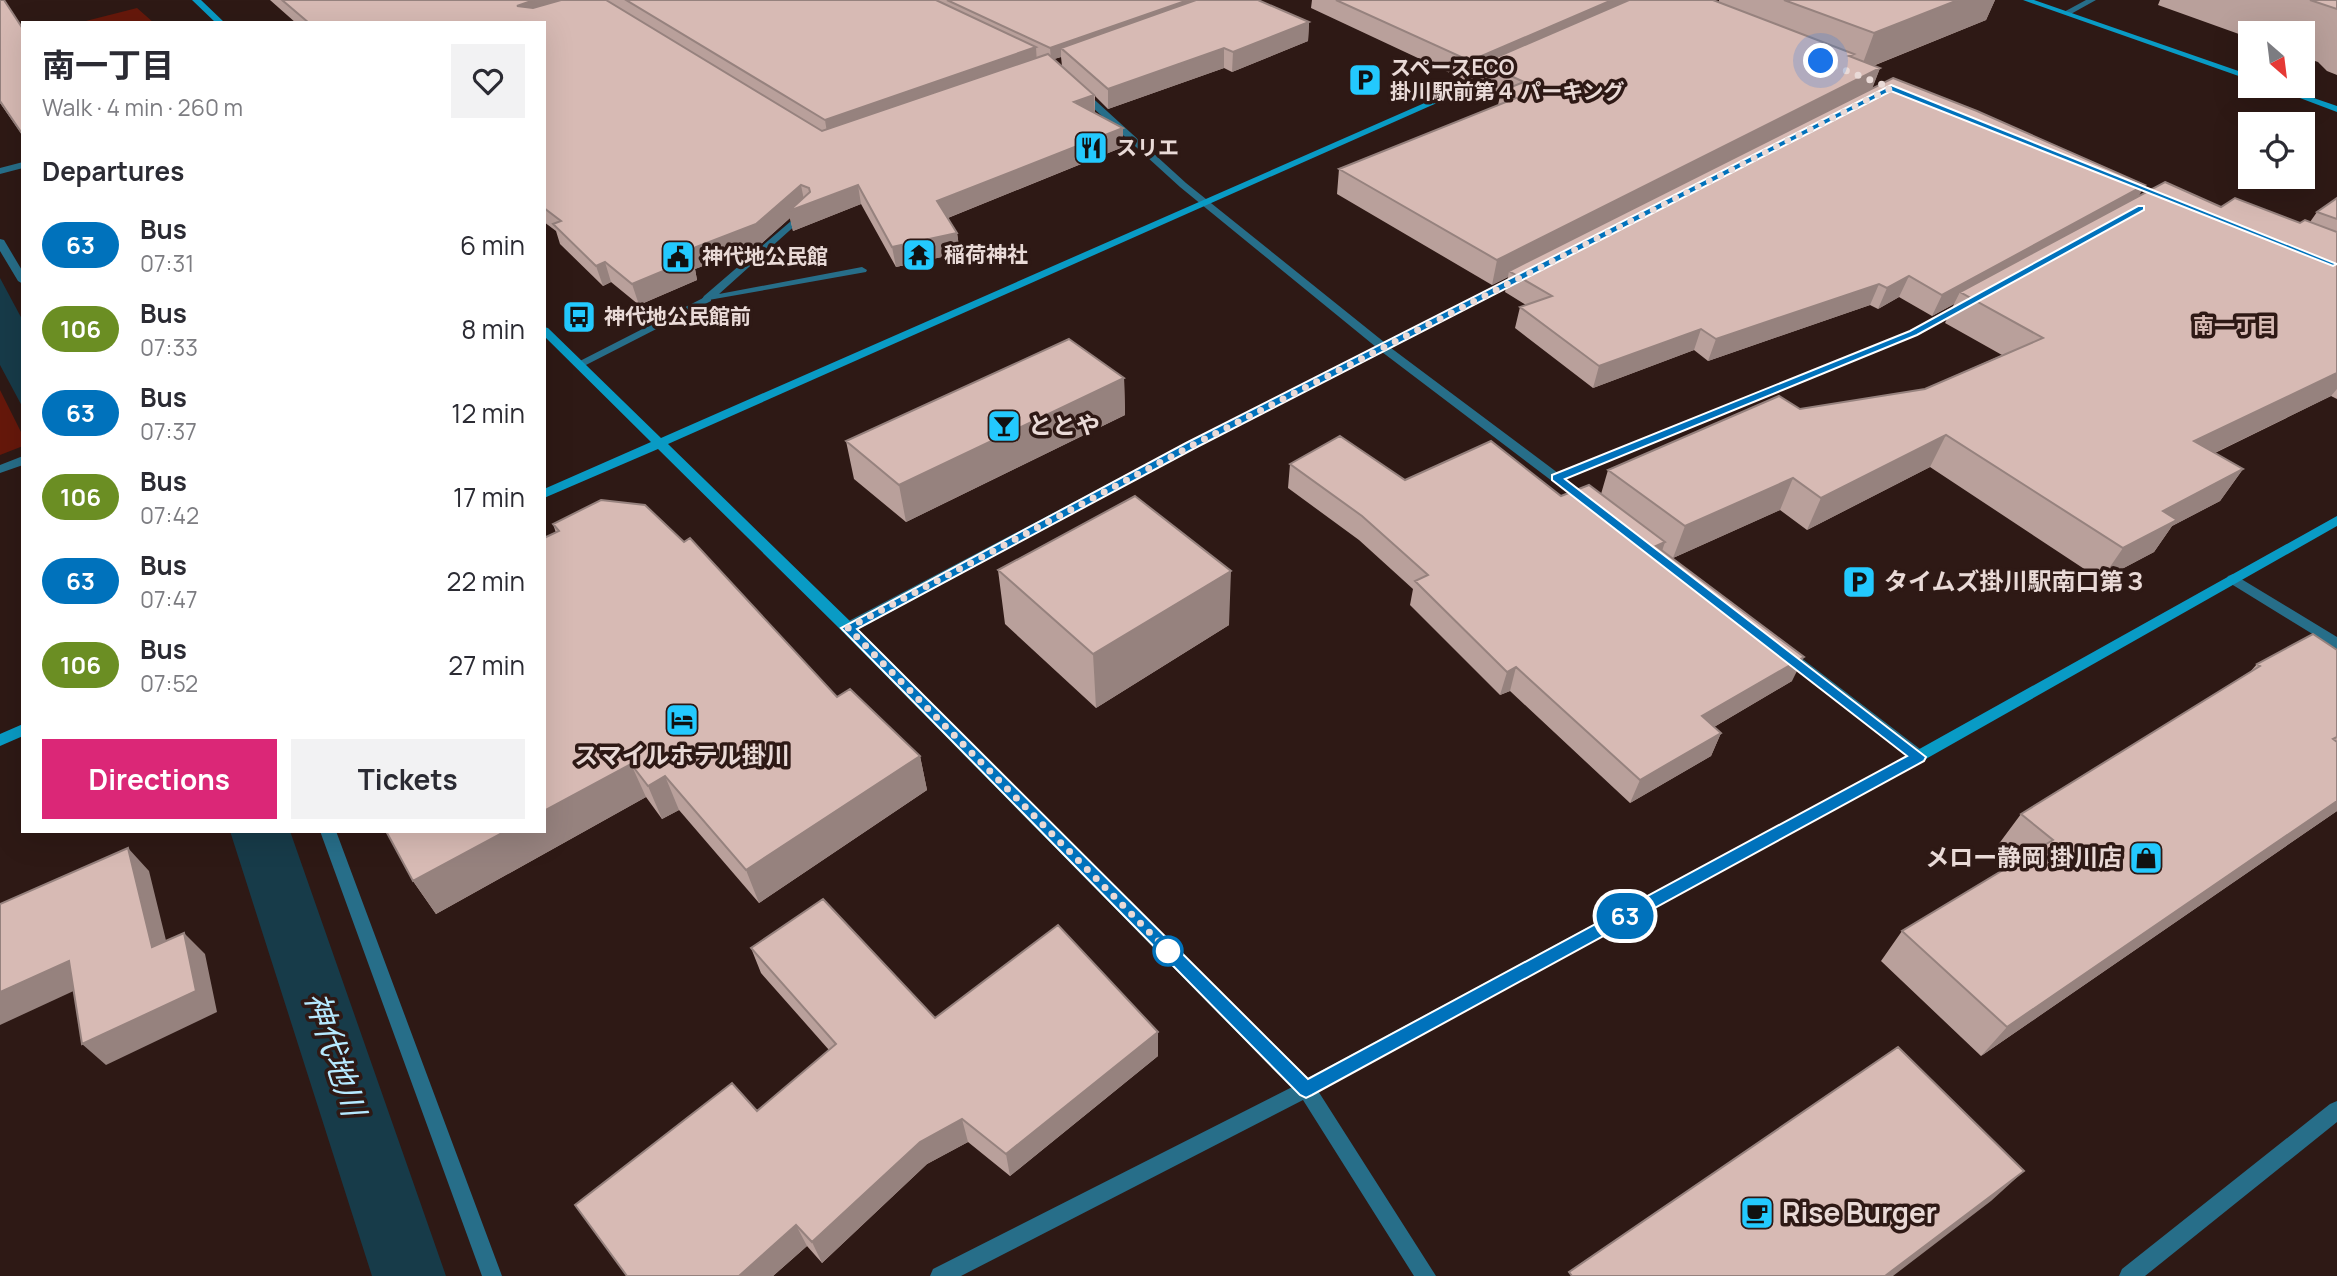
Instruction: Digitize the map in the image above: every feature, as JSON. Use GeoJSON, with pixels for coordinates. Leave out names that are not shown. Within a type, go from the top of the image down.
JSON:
{"type":"FeatureCollection","features":[{"type":"Feature","properties":{"kind":"street"},"geometry":{"type":"LineString","coordinates":[[196,0],[219,21]]}},
{"type":"Feature","properties":{"kind":"street"},"geometry":{"type":"LineString","coordinates":[[2027,0],[2238,74]]}},
{"type":"Feature","properties":{"kind":"street"},"geometry":{"type":"LineString","coordinates":[[2066,13],[2092,0]]}},
{"type":"Feature","properties":{"kind":"street"},"geometry":{"type":"LineString","coordinates":[[546,493],[1511,68]]}},
{"type":"Feature","properties":{"kind":"street"},"geometry":{"type":"LineString","coordinates":[[1072,85],[1206,204],[1383,347],[1600,511]]}},
{"type":"Feature","properties":{"kind":"street"},"geometry":{"type":"LineString","coordinates":[[2306,98],[2337,109]]}},
{"type":"Feature","properties":{"kind":"street"},"geometry":{"type":"LineString","coordinates":[[0,171],[21,166]]}},
{"type":"Feature","properties":{"kind":"street"},"geometry":{"type":"LineString","coordinates":[[580,364],[707,299],[807,210]]}},
{"type":"Feature","properties":{"kind":"street"},"geometry":{"type":"LineString","coordinates":[[0,242],[21,278]]}},
{"type":"Feature","properties":{"kind":"street"},"geometry":{"type":"LineString","coordinates":[[707,299],[862,270]]}},
{"type":"Feature","properties":{"kind":"street"},"geometry":{"type":"LineString","coordinates":[[848,628],[1532,271]]}},
{"type":"Feature","properties":{"kind":"street"},"geometry":{"type":"LineString","coordinates":[[1556,478],[1914,333],[1973,300]]}},
{"type":"Feature","properties":{"kind":"street"},"geometry":{"type":"LineString","coordinates":[[546,332],[848,628],[1306,1089],[1426,1276]]}},
{"type":"Feature","properties":{"kind":"street"},"geometry":{"type":"LineString","coordinates":[[0,469],[21,461]]}},
{"type":"Feature","properties":{"kind":"street"},"geometry":{"type":"LineString","coordinates":[[940,1276],[1306,1089],[1919,757],[2337,520]]}},
{"type":"Feature","properties":{"kind":"street"},"geometry":{"type":"LineString","coordinates":[[2233,579],[2337,644]]}},
{"type":"Feature","properties":{"kind":"street"},"geometry":{"type":"LineString","coordinates":[[1773,644],[1919,757]]}},
{"type":"Feature","properties":{"kind":"street"},"geometry":{"type":"LineString","coordinates":[[0,740],[21,731]]}},
{"type":"Feature","properties":{"kind":"street"},"geometry":{"type":"LineString","coordinates":[[329,833],[492,1276]]}},
{"type":"Feature","properties":{"kind":"street"},"geometry":{"type":"LineString","coordinates":[[2129,1276],[2337,1110]]}},
{"type":"Feature","properties":{"kind":"shaded area"},"geometry":{"type":"Polygon","coordinates":[[[137,8],[152,21],[86,21],[137,8]]]}},
{"type":"Feature","properties":{"kind":"shaded area"},"geometry":{"type":"Polygon","coordinates":[[[0,390],[21,432],[21,447],[0,455],[0,390]]]}},
{"type":"Feature","properties":{"kind":"water"},"geometry":{"type":"Polygon","coordinates":[[[0,278],[21,317],[21,404],[0,365],[0,278]]]}},
{"type":"Feature","properties":{"kind":"water","name":"神代地川"},"geometry":{"type":"Polygon","coordinates":[[[231,833],[291,833],[446,1276],[372,1276],[231,833]]]}},
{"type":"Feature","properties":{"kind":"building"},"geometry":{"type":"Polygon","coordinates":[[[0,0],[4,0],[21,26],[21,132],[0,101],[0,0]]]}},
{"type":"Feature","properties":{"kind":"building"},"geometry":{"type":"Polygon","coordinates":[[[282,0],[534,0],[517,6],[533,8],[561,0],[606,0],[822,131],[1048,54],[1094,95],[1074,102],[1123,128],[937,201],[957,233],[892,247],[858,185],[789,211],[810,192],[809,188],[801,185],[756,224],[683,252],[692,259],[632,284],[605,262],[596,266],[553,224],[561,221],[546,210],[546,21],[307,21],[282,0]]]}},
{"type":"Feature","properties":{"kind":"building"},"geometry":{"type":"Polygon","coordinates":[[[626,0],[936,0],[1036,47],[825,120],[626,0]]]}},
{"type":"Feature","properties":{"kind":"building"},"geometry":{"type":"Polygon","coordinates":[[[947,0],[1188,0],[1050,48],[947,0]]]}},
{"type":"Feature","properties":{"kind":"building"},"geometry":{"type":"Polygon","coordinates":[[[1196,0],[1258,0],[1309,22],[1233,52],[1224,48],[1108,89],[1061,48],[1196,0]]]}},
{"type":"Feature","properties":{"kind":"building"},"geometry":{"type":"Polygon","coordinates":[[[1336,0],[1612,0],[1470,61],[1336,0]]]}},
{"type":"Feature","properties":{"kind":"building"},"geometry":{"type":"Polygon","coordinates":[[[1629,0],[1713,0],[1854,54],[1849,56],[1880,68],[1497,260],[1339,169],[1516,98],[1501,91],[1524,82],[1483,63],[1629,0]]]}},
{"type":"Feature","properties":{"kind":"building"},"geometry":{"type":"Polygon","coordinates":[[[1784,0],[1958,0],[1874,33],[1784,0]]]}},
{"type":"Feature","properties":{"kind":"building"},"geometry":{"type":"Polygon","coordinates":[[[2310,0],[2337,0],[2337,9],[2310,0]]]}},
{"type":"Feature","properties":{"kind":"building"},"geometry":{"type":"Polygon","coordinates":[[[1893,78],[1977,111],[2145,185],[1942,295],[1909,276],[1887,288],[1879,284],[1716,339],[1701,329],[1599,366],[1520,307],[1552,296],[1509,271],[1893,78]]]}},
{"type":"Feature","properties":{"kind":"building"},"geometry":{"type":"Polygon","coordinates":[[[2165,182],[2221,207],[2235,198],[2300,223],[2305,220],[2337,232],[2337,373],[2194,441],[2243,469],[2163,511],[2177,520],[2123,548],[1946,435],[1821,498],[1793,478],[1685,526],[1608,470],[1779,396],[1800,409],[1925,389],[2043,338],[1960,292],[2165,182]]]}},
{"type":"Feature","properties":{"kind":"building"},"geometry":{"type":"Polygon","coordinates":[[[2337,198],[2337,219],[2317,212],[2337,198]]]}},
{"type":"Feature","properties":{"kind":"building"},"geometry":{"type":"Polygon","coordinates":[[[1069,339],[1124,378],[899,485],[846,441],[1069,339]]]}},
{"type":"Feature","properties":{"kind":"building"},"geometry":{"type":"Polygon","coordinates":[[[1340,436],[1405,480],[1491,441],[1561,496],[1589,485],[1665,542],[1656,546],[1804,657],[1702,716],[1721,733],[1640,780],[1516,667],[1507,672],[1415,581],[1428,575],[1362,516],[1290,464],[1340,436]]]}},
{"type":"Feature","properties":{"kind":"building"},"geometry":{"type":"Polygon","coordinates":[[[1135,496],[1231,571],[1093,654],[998,570],[1135,496]]]}},
{"type":"Feature","properties":{"kind":"building"},"geometry":{"type":"Polygon","coordinates":[[[601,500],[645,505],[684,542],[690,538],[837,697],[850,689],[920,756],[746,870],[665,776],[648,786],[631,764],[546,810],[546,537],[559,531],[553,524],[601,500]]]}},
{"type":"Feature","properties":{"kind":"building"},"geometry":{"type":"Polygon","coordinates":[[[2313,634],[2337,650],[2337,737],[2333,739],[2337,742],[2337,801],[2007,1027],[1902,931],[2053,840],[2021,814],[2260,666],[2257,664],[2313,634]]]}},
{"type":"Feature","properties":{"kind":"building"},"geometry":{"type":"Polygon","coordinates":[[[387,833],[502,833],[413,881],[387,833]]]}},
{"type":"Feature","properties":{"kind":"building"},"geometry":{"type":"Polygon","coordinates":[[[128,848],[152,947],[184,933],[196,991],[82,1044],[69,961],[0,992],[0,904],[128,848]]]}},
{"type":"Feature","properties":{"kind":"building"},"geometry":{"type":"Polygon","coordinates":[[[823,899],[935,1018],[1058,925],[1158,1032],[1006,1154],[962,1119],[920,1142],[812,1242],[796,1225],[739,1276],[627,1276],[575,1205],[732,1083],[757,1111],[836,1044],[751,948],[823,899]]]}},
{"type":"Feature","properties":{"kind":"building"},"geometry":{"type":"Polygon","coordinates":[[[1898,1047],[2024,1171],[1885,1276],[1572,1276],[1569,1272],[1898,1047]]]}},
{"type":"Feature","properties":{"kind":"bus line","name":"63"},"geometry":{"type":"LineString","coordinates":[[2141,208],[1914,333],[1556,478],[1919,757],[1306,1089],[848,628],[1191,446],[1891,88],[2337,264]]}},
{"type":"Feature","properties":{"kind":"place","name":"スペースECO 掛川駅前第４ パーキング"},"geometry":{"type":"Point","coordinates":[1365,80]}},
{"type":"Feature","properties":{"kind":"place","name":"スリエ"},"geometry":{"type":"Point","coordinates":[1091,148]}},
{"type":"Feature","properties":{"kind":"place","name":"稲荷神社"},"geometry":{"type":"Point","coordinates":[919,255]}},
{"type":"Feature","properties":{"kind":"place","name":"神代地公民館"},"geometry":{"type":"Point","coordinates":[678,257]}},
{"type":"Feature","properties":{"kind":"place","name":"神代地公民館前"},"geometry":{"type":"Point","coordinates":[579,317]}},
{"type":"Feature","properties":{"kind":"place","name":"ととや"},"geometry":{"type":"Point","coordinates":[1004,426]}},
{"type":"Feature","properties":{"kind":"place","name":"タイムズ掛川駅南口第３"},"geometry":{"type":"Point","coordinates":[1859,582]}},
{"type":"Feature","properties":{"kind":"place","name":"スマイルホテル掛川"},"geometry":{"type":"Point","coordinates":[682,720]}},
{"type":"Feature","properties":{"kind":"place","name":"メロー静岡 掛川店"},"geometry":{"type":"Point","coordinates":[2146,858]}},
{"type":"Feature","properties":{"kind":"place","name":"Rise Burger"},"geometry":{"type":"Point","coordinates":[1757,1213]}},
{"type":"Feature","properties":{"kind":"district","name":"南一丁目"},"geometry":{"type":"Point","coordinates":[2235,326]}},
{"type":"Feature","properties":{"kind":"route"},"geometry":{"type":"LineString","coordinates":[[1168,951],[1172,955],[848,628],[1191,446],[1891,88],[1821,61]]}}]}
